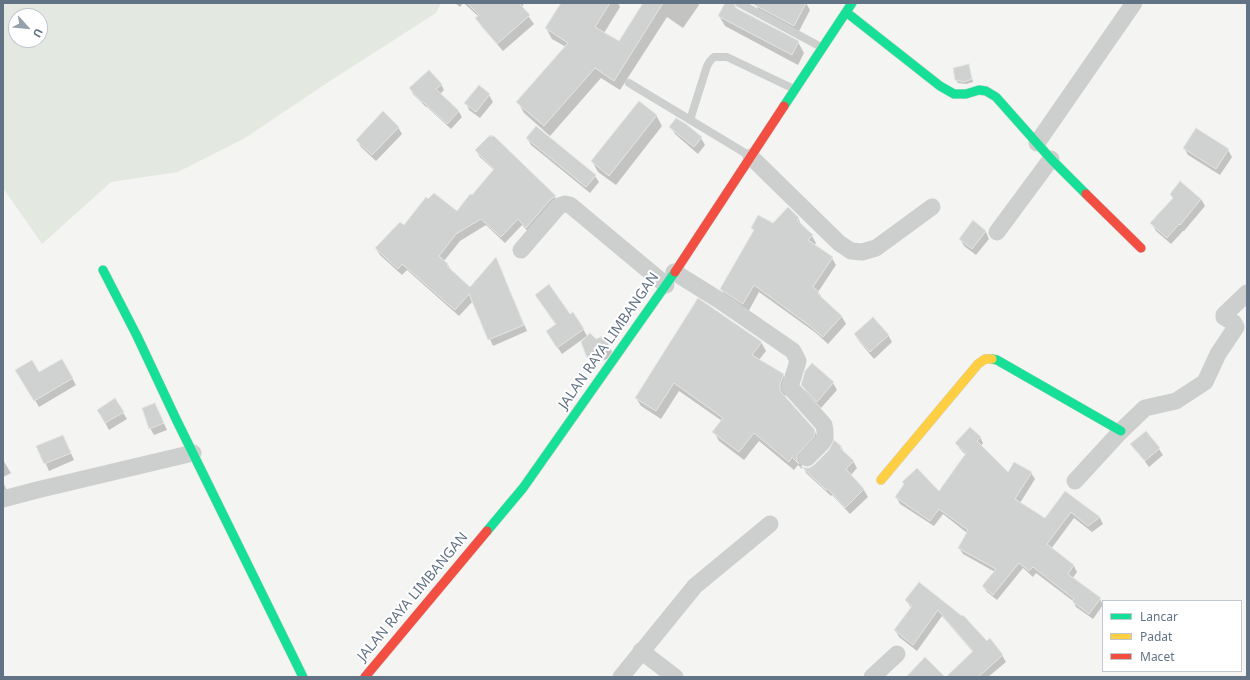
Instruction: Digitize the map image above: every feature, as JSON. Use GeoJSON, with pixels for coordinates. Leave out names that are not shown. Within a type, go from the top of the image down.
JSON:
{"type":"FeatureCollection","features":[{"type":"Feature","properties":{"kind":"main road","name":"JALAN RAYA LIMBANGAN"},"geometry":{"type":"LineString","coordinates":[[365,677],[523,488],[670,279],[852,3]]}},
{"type":"Feature","properties":{"kind":"main road"},"geometry":{"type":"LineString","coordinates":[[846,12],[949,92],[954,94],[966,94],[979,90],[986,91],[996,97],[1051,159],[1141,248]]}},
{"type":"Feature","properties":{"kind":"main road"},"geometry":{"type":"LineString","coordinates":[[103,270],[143,348],[303,677]]}},
{"type":"Feature","properties":{"kind":"main road"},"geometry":{"type":"LineString","coordinates":[[882,480],[978,364],[989,358],[997,360],[1121,431]]}},
{"type":"Feature","properties":{"kind":"street"},"geometry":{"type":"LineString","coordinates":[[1037,143],[1134,3]]}},
{"type":"Feature","properties":{"kind":"street"},"geometry":{"type":"LineString","coordinates":[[751,157],[839,243],[851,251],[862,252],[876,248],[932,208]]}},
{"type":"Feature","properties":{"kind":"street"},"geometry":{"type":"LineString","coordinates":[[996,232],[1051,159]]}},
{"type":"Feature","properties":{"kind":"street"},"geometry":{"type":"LineString","coordinates":[[521,250],[559,206],[565,204],[570,205],[670,279],[719,300],[793,351],[798,361],[790,387],[824,425],[825,431],[825,438],[822,443],[807,458]]}},
{"type":"Feature","properties":{"kind":"street"},"geometry":{"type":"LineString","coordinates":[[1075,480],[1145,408],[1176,401],[1206,382],[1218,354],[1236,327],[1234,323],[1224,315],[1247,293]]}},
{"type":"Feature","properties":{"kind":"street"},"geometry":{"type":"LineString","coordinates":[[3,499],[193,453]]}},
{"type":"Feature","properties":{"kind":"street"},"geometry":{"type":"LineString","coordinates":[[621,677],[695,586],[770,524]]}},
{"type":"Feature","properties":{"kind":"street"},"geometry":{"type":"LineString","coordinates":[[641,651],[674,677]]}},
{"type":"Feature","properties":{"kind":"street"},"geometry":{"type":"LineString","coordinates":[[872,677],[897,654]]}},
{"type":"Feature","properties":{"kind":"lane"},"geometry":{"type":"LineString","coordinates":[[739,3],[822,48]]}},
{"type":"Feature","properties":{"kind":"lane"},"geometry":{"type":"LineString","coordinates":[[690,120],[707,66],[714,58],[727,57],[794,89]]}},
{"type":"Feature","properties":{"kind":"lane"},"geometry":{"type":"LineString","coordinates":[[629,83],[751,157]]}},
{"type":"Feature","properties":{"kind":"shaded area"},"geometry":{"type":"Polygon","coordinates":[[[3,3],[441,3],[436,13],[245,138],[178,172],[111,182],[42,244],[3,188],[3,3]]]}},
{"type":"Feature","properties":{"kind":"building"},"geometry":{"type":"Polygon","coordinates":[[[467,3],[519,3],[530,15],[497,44],[475,18],[479,15],[467,3]]]}},
{"type":"Feature","properties":{"kind":"building"},"geometry":{"type":"Polygon","coordinates":[[[561,3],[610,3],[595,27],[619,41],[643,3],[663,3],[614,81],[595,68],[544,126],[516,102],[568,43],[545,28],[561,3]]]}},
{"type":"Feature","properties":{"kind":"building"},"geometry":{"type":"Polygon","coordinates":[[[725,3],[734,3],[736,8],[799,41],[792,55],[718,16],[725,3]]]}},
{"type":"Feature","properties":{"kind":"building"},"geometry":{"type":"Polygon","coordinates":[[[751,3],[806,3],[794,26],[751,3]]]}},
{"type":"Feature","properties":{"kind":"building"},"geometry":{"type":"Polygon","coordinates":[[[969,64],[972,79],[964,82],[955,80],[953,68],[969,64]]]}},
{"type":"Feature","properties":{"kind":"building"},"geometry":{"type":"Polygon","coordinates":[[[429,70],[442,84],[436,89],[459,111],[447,124],[422,102],[409,88],[429,70]]]}},
{"type":"Feature","properties":{"kind":"building"},"geometry":{"type":"Polygon","coordinates":[[[479,85],[490,94],[476,112],[464,103],[479,85]]]}},
{"type":"Feature","properties":{"kind":"building"},"geometry":{"type":"Polygon","coordinates":[[[639,101],[657,115],[609,176],[591,161],[639,101]]]}},
{"type":"Feature","properties":{"kind":"building"},"geometry":{"type":"Polygon","coordinates":[[[383,111],[399,127],[372,155],[356,140],[383,111]]]}},
{"type":"Feature","properties":{"kind":"building"},"geometry":{"type":"Polygon","coordinates":[[[676,118],[702,137],[694,147],[669,127],[676,118]]]}},
{"type":"Feature","properties":{"kind":"building"},"geometry":{"type":"Polygon","coordinates":[[[536,126],[596,175],[586,187],[526,138],[536,126]]]}},
{"type":"Feature","properties":{"kind":"building"},"geometry":{"type":"Polygon","coordinates":[[[1196,128],[1229,149],[1216,169],[1183,148],[1196,128]]]}},
{"type":"Feature","properties":{"kind":"building"},"geometry":{"type":"Polygon","coordinates":[[[489,136],[494,136],[556,196],[551,199],[526,228],[518,219],[501,237],[481,219],[456,234],[439,256],[448,264],[447,266],[470,287],[496,257],[524,325],[488,340],[469,294],[455,310],[402,264],[398,269],[375,248],[400,222],[404,225],[426,197],[428,199],[434,193],[457,211],[470,194],[472,195],[494,169],[475,150],[489,136]]]}},
{"type":"Feature","properties":{"kind":"building"},"geometry":{"type":"Polygon","coordinates":[[[1180,181],[1201,199],[1180,225],[1179,224],[1167,238],[1150,223],[1173,198],[1170,194],[1180,181]]]}},
{"type":"Feature","properties":{"kind":"building"},"geometry":{"type":"Polygon","coordinates":[[[788,207],[799,218],[797,220],[813,235],[808,240],[833,257],[813,287],[819,292],[818,294],[842,316],[823,337],[754,285],[743,304],[720,289],[754,230],[751,228],[758,215],[773,223],[788,207]]]}},
{"type":"Feature","properties":{"kind":"building"},"geometry":{"type":"Polygon","coordinates":[[[973,220],[986,231],[972,249],[959,239],[973,220]]]}},
{"type":"Feature","properties":{"kind":"building"},"geometry":{"type":"Polygon","coordinates":[[[549,284],[570,314],[573,312],[584,329],[557,348],[546,331],[556,324],[535,295],[549,284]]]}},
{"type":"Feature","properties":{"kind":"building"},"geometry":{"type":"Polygon","coordinates":[[[698,298],[762,342],[752,355],[784,374],[780,384],[780,390],[815,430],[814,437],[797,455],[799,464],[792,457],[789,462],[754,433],[739,452],[712,432],[723,418],[674,383],[656,411],[635,398],[698,298]]]}},
{"type":"Feature","properties":{"kind":"building"},"geometry":{"type":"Polygon","coordinates":[[[873,317],[889,335],[870,352],[854,334],[873,317]]]}},
{"type":"Feature","properties":{"kind":"building"},"geometry":{"type":"Polygon","coordinates":[[[590,333],[596,339],[606,335],[609,344],[603,352],[587,358],[581,342],[590,333]]]}},
{"type":"Feature","properties":{"kind":"building"},"geometry":{"type":"Polygon","coordinates":[[[62,359],[73,378],[34,401],[15,370],[32,360],[39,372],[62,359]]]}},
{"type":"Feature","properties":{"kind":"building"},"geometry":{"type":"Polygon","coordinates":[[[812,363],[834,382],[817,402],[801,385],[805,371],[812,363]]]}},
{"type":"Feature","properties":{"kind":"building"},"geometry":{"type":"Polygon","coordinates":[[[115,398],[124,412],[105,423],[97,410],[115,398]]]}},
{"type":"Feature","properties":{"kind":"building"},"geometry":{"type":"Polygon","coordinates":[[[155,403],[164,423],[149,429],[142,408],[155,403]]]}},
{"type":"Feature","properties":{"kind":"building"},"geometry":{"type":"Polygon","coordinates":[[[970,427],[981,437],[977,441],[1008,472],[1014,462],[1032,472],[1015,499],[1045,518],[1065,491],[1100,517],[1088,526],[1071,512],[1047,544],[1074,565],[1068,574],[1101,598],[1089,614],[1072,601],[1074,599],[1033,567],[1029,571],[1019,563],[993,595],[982,586],[996,569],[958,548],[968,530],[939,509],[930,521],[895,497],[904,484],[902,482],[917,468],[939,491],[966,453],[955,443],[970,427]]]}},
{"type":"Feature","properties":{"kind":"building"},"geometry":{"type":"Polygon","coordinates":[[[1146,431],[1160,448],[1145,461],[1130,444],[1146,431]]]}},
{"type":"Feature","properties":{"kind":"building"},"geometry":{"type":"Polygon","coordinates":[[[63,435],[71,453],[44,464],[36,446],[63,435]]]}},
{"type":"Feature","properties":{"kind":"building"},"geometry":{"type":"Polygon","coordinates":[[[834,440],[854,461],[846,469],[864,489],[845,508],[828,489],[826,490],[801,466],[809,468],[814,465],[829,450],[834,440]]]}},
{"type":"Feature","properties":{"kind":"building"},"geometry":{"type":"Polygon","coordinates":[[[919,582],[962,616],[963,615],[987,641],[990,638],[1003,655],[978,677],[946,677],[973,651],[938,610],[913,645],[894,630],[912,606],[905,600],[919,582]]]}},
{"type":"Feature","properties":{"kind":"building"},"geometry":{"type":"Polygon","coordinates":[[[925,657],[945,677],[906,677],[925,657]]]}},
{"type":"Feature","properties":{"kind":"traffic: fast"},"geometry":{"type":"LineString","coordinates":[[784,106],[852,3]]}},
{"type":"Feature","properties":{"kind":"traffic: fast"},"geometry":{"type":"LineString","coordinates":[[846,12],[940,86],[954,94],[966,94],[979,90],[986,91],[996,97],[1051,159],[1086,194]]}},
{"type":"Feature","properties":{"kind":"traffic: fast"},"geometry":{"type":"LineString","coordinates":[[103,270],[137,336],[176,419],[303,677]]}},
{"type":"Feature","properties":{"kind":"traffic: fast"},"geometry":{"type":"LineString","coordinates":[[487,531],[523,488],[675,272]]}},
{"type":"Feature","properties":{"kind":"traffic: fast"},"geometry":{"type":"LineString","coordinates":[[992,359],[997,360],[1121,431]]}},
{"type":"Feature","properties":{"kind":"traffic: slow"},"geometry":{"type":"LineString","coordinates":[[881,480],[978,364],[985,359],[992,359]]}},
{"type":"Feature","properties":{"kind":"traffic: jam"},"geometry":{"type":"LineString","coordinates":[[675,272],[784,106]]}},
{"type":"Feature","properties":{"kind":"traffic: jam"},"geometry":{"type":"LineString","coordinates":[[1086,194],[1141,248]]}},
{"type":"Feature","properties":{"kind":"traffic: jam"},"geometry":{"type":"LineString","coordinates":[[365,677],[487,531]]}}]}
